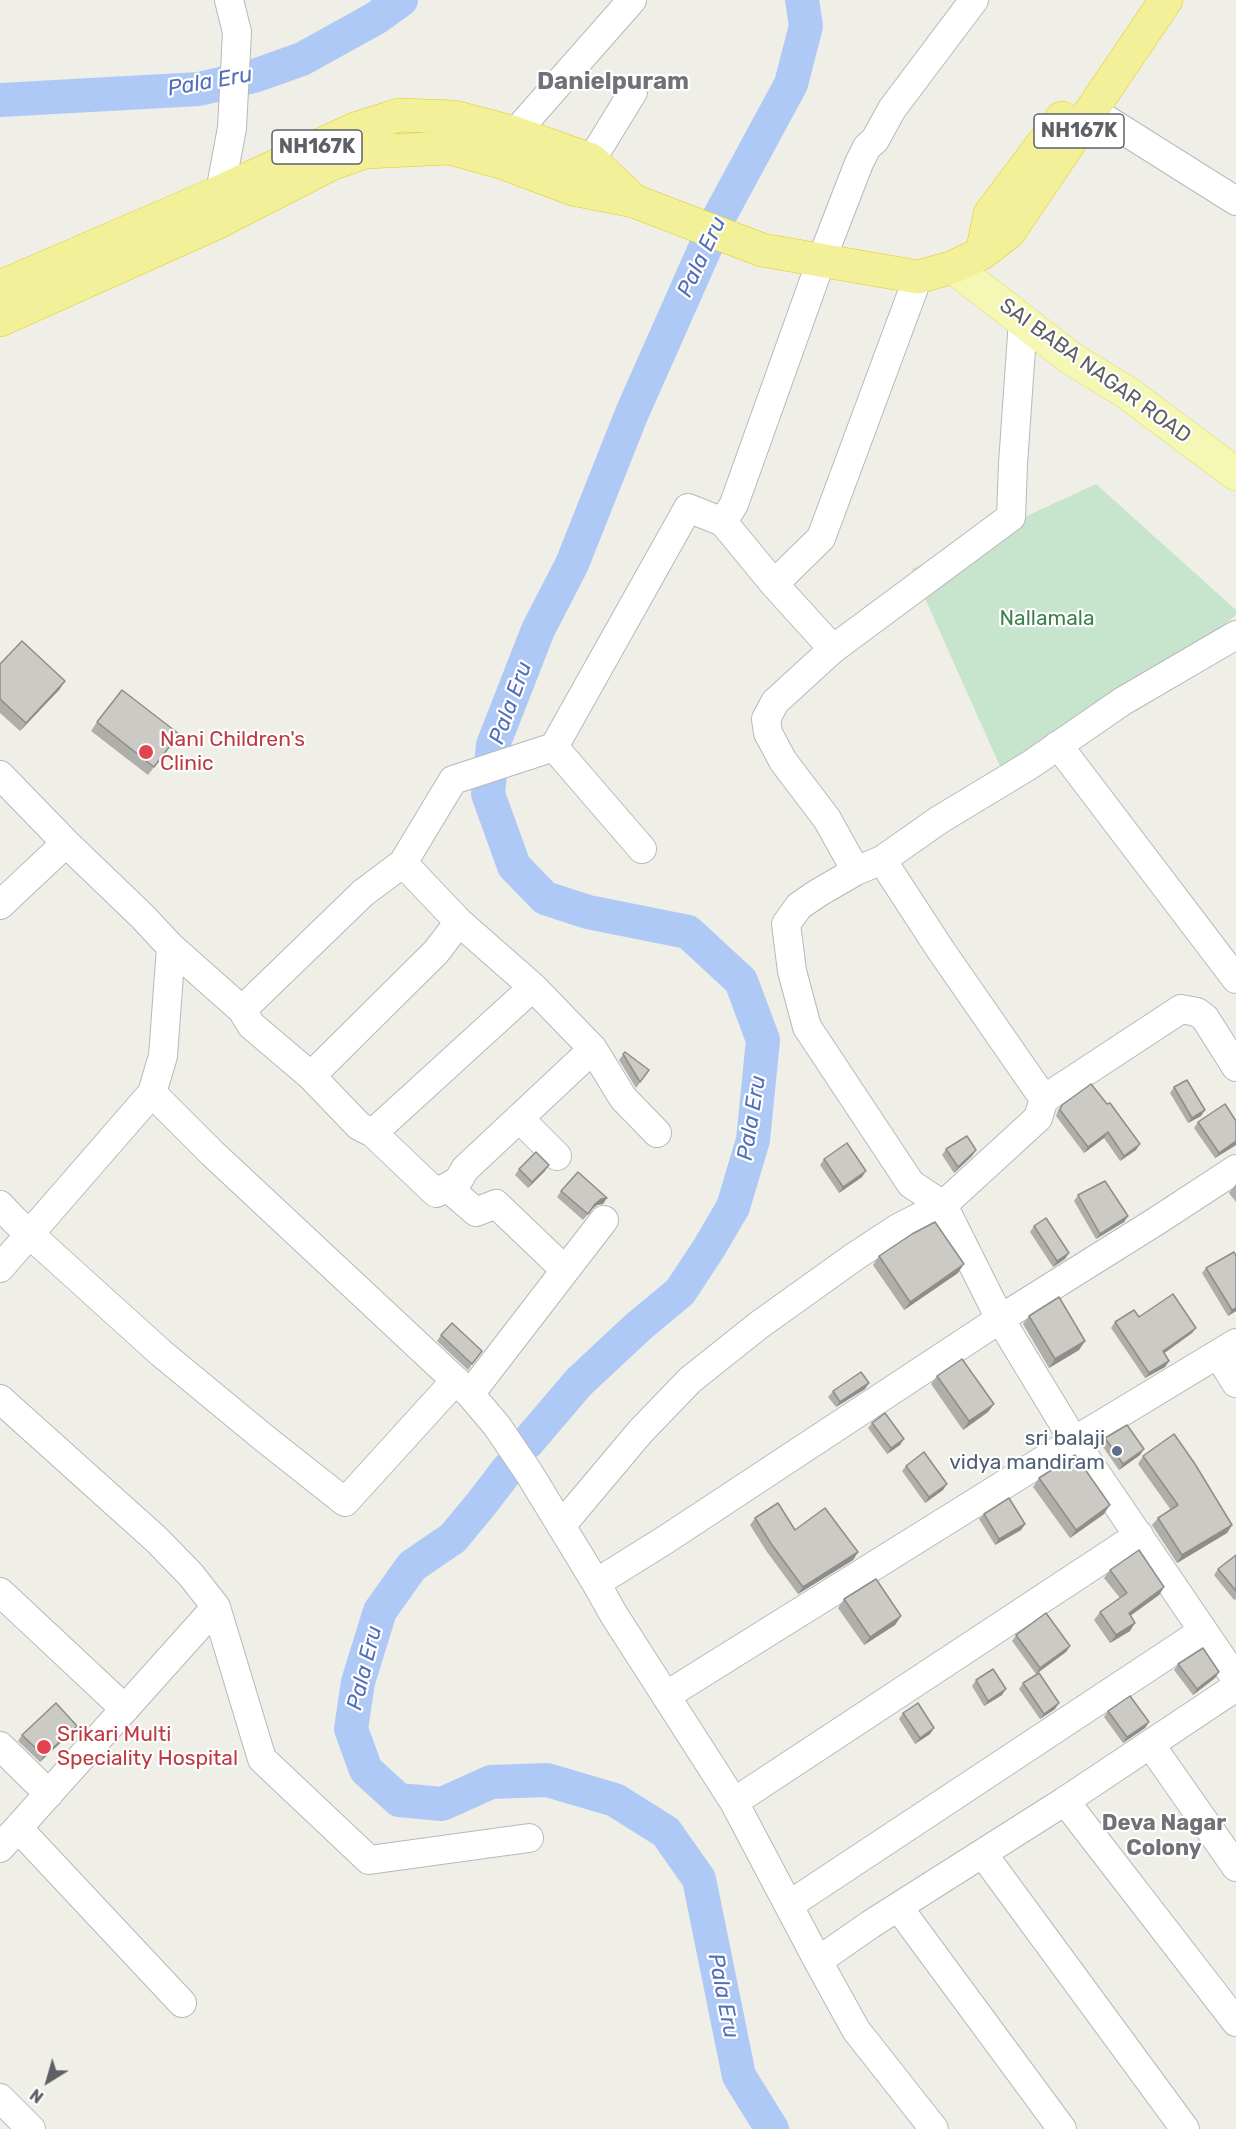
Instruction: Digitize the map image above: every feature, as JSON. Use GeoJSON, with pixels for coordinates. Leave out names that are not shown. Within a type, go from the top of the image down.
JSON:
{"type":"FeatureCollection","features":[{"type":"Feature","properties":{"kind":"highway","name":"NH167K"},"geometry":{"type":"LineString","coordinates":[[968,260],[990,214],[1081,92],[1140,0]]}},
{"type":"Feature","properties":{"kind":"highway","name":"NH167K"},"geometry":{"type":"LineString","coordinates":[[0,320],[214,224],[331,164],[365,152],[450,148],[501,162],[573,189],[634,201],[762,250],[918,277],[968,260],[1009,232],[1166,0]]}},
{"type":"Feature","properties":{"kind":"highway","name":"NH167K"},"geometry":{"type":"LineString","coordinates":[[0,287],[220,192],[355,129],[399,115],[454,117],[515,133],[591,160],[634,201]]}},
{"type":"Feature","properties":{"kind":"main road","name":"SAI BABA NAGAR ROAD"},"geometry":{"type":"LineString","coordinates":[[968,260],[1023,320],[1072,359],[1126,392],[1235,472]]}},
{"type":"Feature","properties":{"kind":"street"},"geometry":{"type":"LineString","coordinates":[[214,224],[232,128],[237,32],[229,0]]}},
{"type":"Feature","properties":{"kind":"street"},"geometry":{"type":"LineString","coordinates":[[501,162],[515,133],[632,0]]}},
{"type":"Feature","properties":{"kind":"street"},"geometry":{"type":"LineString","coordinates":[[723,522],[734,504],[821,261],[867,147],[874,140],[892,109],[974,0]]}},
{"type":"Feature","properties":{"kind":"street"},"geometry":{"type":"LineString","coordinates":[[573,189],[633,92]]}},
{"type":"Feature","properties":{"kind":"street"},"geometry":{"type":"LineString","coordinates":[[1093,111],[1236,201]]}},
{"type":"Feature","properties":{"kind":"street"},"geometry":{"type":"LineString","coordinates":[[774,584],[821,538],[918,277]]}},
{"type":"Feature","properties":{"kind":"street"},"geometry":{"type":"LineString","coordinates":[[1023,320],[1012,464],[1011,517],[833,649],[775,702],[766,719],[768,733],[783,760],[827,819],[946,958],[1044,1099]]}},
{"type":"Feature","properties":{"kind":"street"},"geometry":{"type":"LineString","coordinates":[[242,1010],[363,893],[403,863],[453,780],[554,747],[688,508],[723,522],[774,584],[833,649]]}},
{"type":"Feature","properties":{"kind":"street"},"geometry":{"type":"LineString","coordinates":[[1236,635],[1124,701],[1030,765],[869,866],[818,892],[799,906],[786,924],[794,981],[807,1027],[911,1184],[943,1205],[1000,1319],[1074,1441],[1236,1679]]}},
{"type":"Feature","properties":{"kind":"street"},"geometry":{"type":"LineString","coordinates":[[1058,745],[1236,979]]}},
{"type":"Feature","properties":{"kind":"street"},"geometry":{"type":"LineString","coordinates":[[554,747],[642,849]]}},
{"type":"Feature","properties":{"kind":"street"},"geometry":{"type":"LineString","coordinates":[[0,775],[171,947],[242,1010],[251,1025],[311,1076],[359,1126],[373,1133],[436,1193],[458,1181],[465,1169],[592,1049]]}},
{"type":"Feature","properties":{"kind":"street"},"geometry":{"type":"LineString","coordinates":[[0,905],[66,843]]}},
{"type":"Feature","properties":{"kind":"street"},"geometry":{"type":"LineString","coordinates":[[403,863],[459,921],[533,987],[592,1049],[623,1098],[657,1133]]}},
{"type":"Feature","properties":{"kind":"street"},"geometry":{"type":"LineString","coordinates":[[311,1076],[436,952],[459,921]]}},
{"type":"Feature","properties":{"kind":"street"},"geometry":{"type":"LineString","coordinates":[[0,1268],[152,1093],[163,1056],[171,947]]}},
{"type":"Feature","properties":{"kind":"street"},"geometry":{"type":"LineString","coordinates":[[373,1133],[533,987]]}},
{"type":"Feature","properties":{"kind":"street"},"geometry":{"type":"LineString","coordinates":[[561,1526],[640,1432],[690,1380],[759,1325],[854,1257],[898,1228],[943,1205],[1038,1118],[1044,1099],[1181,1009],[1197,1012],[1227,1033],[1236,1067]]}},
{"type":"Feature","properties":{"kind":"street"},"geometry":{"type":"LineString","coordinates":[[152,1093],[212,1153],[463,1387],[497,1426],[529,1473],[614,1615],[734,1802],[856,2030],[934,2129]]}},
{"type":"Feature","properties":{"kind":"street"},"geometry":{"type":"LineString","coordinates":[[519,1118],[556,1156]]}},
{"type":"Feature","properties":{"kind":"street"},"geometry":{"type":"LineString","coordinates":[[596,1582],[665,1540],[1000,1319],[1236,1169]]}},
{"type":"Feature","properties":{"kind":"street"},"geometry":{"type":"LineString","coordinates":[[447,1187],[476,1212],[496,1204],[565,1270]]}},
{"type":"Feature","properties":{"kind":"street"},"geometry":{"type":"LineString","coordinates":[[0,1205],[161,1353],[345,1502],[463,1387],[565,1270],[604,1220]]}},
{"type":"Feature","properties":{"kind":"street"},"geometry":{"type":"LineString","coordinates":[[667,1695],[1074,1441],[1227,1349],[1236,1383]]}},
{"type":"Feature","properties":{"kind":"street"},"geometry":{"type":"LineString","coordinates":[[0,1399],[156,1540],[191,1575],[216,1607],[262,1759],[369,1860],[529,1838]]}},
{"type":"Feature","properties":{"kind":"street"},"geometry":{"type":"LineString","coordinates":[[734,1802],[1139,1535]]}},
{"type":"Feature","properties":{"kind":"street"},"geometry":{"type":"LineString","coordinates":[[0,1592],[125,1709]]}},
{"type":"Feature","properties":{"kind":"street"},"geometry":{"type":"LineString","coordinates":[[182,2002],[9,1838],[216,1607]]}},
{"type":"Feature","properties":{"kind":"street"},"geometry":{"type":"LineString","coordinates":[[789,1905],[1203,1631]]}},
{"type":"Feature","properties":{"kind":"street"},"geometry":{"type":"LineString","coordinates":[[818,1961],[1236,1687]]}},
{"type":"Feature","properties":{"kind":"street"},"geometry":{"type":"LineString","coordinates":[[1150,1744],[1236,1867]]}},
{"type":"Feature","properties":{"kind":"street"},"geometry":{"type":"LineString","coordinates":[[0,1746],[49,1794]]}},
{"type":"Feature","properties":{"kind":"street"},"geometry":{"type":"LineString","coordinates":[[1065,1801],[1236,2022]]}},
{"type":"Feature","properties":{"kind":"street"},"geometry":{"type":"LineString","coordinates":[[983,1854],[1185,2129]]}},
{"type":"Feature","properties":{"kind":"street"},"geometry":{"type":"LineString","coordinates":[[899,1908],[1062,2129]]}},
{"type":"Feature","properties":{"kind":"street"},"geometry":{"type":"LineString","coordinates":[[0,2098],[31,2129]]}},
{"type":"Feature","properties":{"kind":"green space","name":"Nallamala"},"geometry":{"type":"Polygon","coordinates":[[[1096,484],[1236,610],[1236,615],[1182,658],[1003,773],[912,569],[1096,484]]]}},
{"type":"Feature","properties":{"kind":"building"},"geometry":{"type":"Polygon","coordinates":[[[22,641],[65,681],[26,723],[0,699],[0,664],[22,641]]]}},
{"type":"Feature","properties":{"kind":"building"},"geometry":{"type":"Polygon","coordinates":[[[122,690],[179,734],[154,767],[97,722],[122,690]]]}},
{"type":"Feature","properties":{"kind":"building"},"geometry":{"type":"Polygon","coordinates":[[[625,1052],[649,1070],[640,1082],[623,1054],[625,1052]]]}},
{"type":"Feature","properties":{"kind":"building"},"geometry":{"type":"Polygon","coordinates":[[[1187,1080],[1205,1110],[1192,1118],[1174,1087],[1187,1080]]]}},
{"type":"Feature","properties":{"kind":"building"},"geometry":{"type":"Polygon","coordinates":[[[1091,1084],[1107,1104],[1110,1103],[1140,1144],[1124,1156],[1108,1132],[1088,1147],[1060,1110],[1062,1105],[1091,1084]]]}},
{"type":"Feature","properties":{"kind":"building"},"geometry":{"type":"Polygon","coordinates":[[[1225,1104],[1236,1121],[1236,1141],[1219,1153],[1198,1122],[1225,1104]]]}},
{"type":"Feature","properties":{"kind":"building"},"geometry":{"type":"Polygon","coordinates":[[[967,1136],[976,1150],[958,1167],[946,1149],[967,1136]]]}},
{"type":"Feature","properties":{"kind":"building"},"geometry":{"type":"Polygon","coordinates":[[[847,1143],[866,1171],[843,1187],[824,1159],[847,1143]]]}},
{"type":"Feature","properties":{"kind":"building"},"geometry":{"type":"Polygon","coordinates":[[[536,1152],[549,1165],[532,1182],[519,1169],[536,1152]]]}},
{"type":"Feature","properties":{"kind":"building"},"geometry":{"type":"Polygon","coordinates":[[[578,1172],[607,1198],[595,1204],[588,1214],[561,1191],[578,1172]]]}},
{"type":"Feature","properties":{"kind":"building"},"geometry":{"type":"Polygon","coordinates":[[[1105,1181],[1128,1216],[1100,1234],[1078,1195],[1105,1181]]]}},
{"type":"Feature","properties":{"kind":"building"},"geometry":{"type":"Polygon","coordinates":[[[1046,1218],[1069,1253],[1057,1261],[1034,1226],[1046,1218]]]}},
{"type":"Feature","properties":{"kind":"building"},"geometry":{"type":"Polygon","coordinates":[[[935,1222],[964,1264],[910,1302],[879,1256],[935,1222]]]}},
{"type":"Feature","properties":{"kind":"building"},"geometry":{"type":"Polygon","coordinates":[[[1234,1252],[1236,1256],[1236,1308],[1232,1310],[1206,1268],[1234,1252]]]}},
{"type":"Feature","properties":{"kind":"building"},"geometry":{"type":"Polygon","coordinates":[[[1173,1294],[1196,1328],[1163,1351],[1169,1361],[1149,1373],[1115,1322],[1134,1310],[1139,1317],[1173,1294]]]}},
{"type":"Feature","properties":{"kind":"building"},"geometry":{"type":"Polygon","coordinates":[[[1059,1297],[1085,1341],[1055,1359],[1029,1316],[1059,1297]]]}},
{"type":"Feature","properties":{"kind":"building"},"geometry":{"type":"Polygon","coordinates":[[[452,1323],[482,1351],[472,1364],[441,1335],[452,1323]]]}},
{"type":"Feature","properties":{"kind":"building"},"geometry":{"type":"Polygon","coordinates":[[[962,1359],[994,1404],[969,1421],[937,1376],[962,1359]]]}},
{"type":"Feature","properties":{"kind":"building"},"geometry":{"type":"Polygon","coordinates":[[[861,1372],[869,1383],[840,1402],[833,1391],[861,1372]]]}},
{"type":"Feature","properties":{"kind":"building"},"geometry":{"type":"Polygon","coordinates":[[[885,1413],[904,1439],[891,1448],[872,1423],[885,1413]]]}},
{"type":"Feature","properties":{"kind":"building"},"geometry":{"type":"Polygon","coordinates":[[[1127,1425],[1144,1449],[1123,1464],[1105,1438],[1127,1425]]]}},
{"type":"Feature","properties":{"kind":"building"},"geometry":{"type":"Polygon","coordinates":[[[1174,1434],[1232,1525],[1182,1555],[1158,1518],[1178,1505],[1143,1456],[1174,1434]]]}},
{"type":"Feature","properties":{"kind":"building"},"geometry":{"type":"Polygon","coordinates":[[[924,1452],[947,1484],[929,1497],[906,1466],[924,1452]]]}},
{"type":"Feature","properties":{"kind":"building"},"geometry":{"type":"Polygon","coordinates":[[[1075,1455],[1110,1505],[1076,1530],[1039,1478],[1075,1455]]]}},
{"type":"Feature","properties":{"kind":"building"},"geometry":{"type":"Polygon","coordinates":[[[1009,1498],[1025,1524],[999,1539],[984,1514],[1009,1498]]]}},
{"type":"Feature","properties":{"kind":"building"},"geometry":{"type":"Polygon","coordinates":[[[778,1503],[795,1530],[825,1508],[858,1552],[803,1587],[755,1518],[778,1503]]]}},
{"type":"Feature","properties":{"kind":"building"},"geometry":{"type":"Polygon","coordinates":[[[1139,1550],[1164,1587],[1129,1613],[1135,1623],[1116,1635],[1100,1612],[1127,1593],[1110,1570],[1139,1550]]]}},
{"type":"Feature","properties":{"kind":"building"},"geometry":{"type":"Polygon","coordinates":[[[1236,1555],[1236,1591],[1218,1569],[1236,1555]]]}},
{"type":"Feature","properties":{"kind":"building"},"geometry":{"type":"Polygon","coordinates":[[[876,1579],[901,1616],[870,1637],[844,1599],[876,1579]]]}},
{"type":"Feature","properties":{"kind":"building"},"geometry":{"type":"Polygon","coordinates":[[[1046,1613],[1070,1646],[1040,1668],[1016,1635],[1046,1613]]]}},
{"type":"Feature","properties":{"kind":"building"},"geometry":{"type":"Polygon","coordinates":[[[1203,1648],[1219,1672],[1197,1689],[1178,1664],[1203,1648]]]}},
{"type":"Feature","properties":{"kind":"building"},"geometry":{"type":"Polygon","coordinates":[[[993,1669],[1006,1689],[988,1701],[976,1680],[993,1669]]]}},
{"type":"Feature","properties":{"kind":"building"},"geometry":{"type":"Polygon","coordinates":[[[1039,1673],[1059,1703],[1044,1714],[1023,1683],[1039,1673]]]}},
{"type":"Feature","properties":{"kind":"building"},"geometry":{"type":"Polygon","coordinates":[[[1130,1696],[1149,1722],[1127,1737],[1108,1711],[1130,1696]]]}},
{"type":"Feature","properties":{"kind":"building"},"geometry":{"type":"Polygon","coordinates":[[[56,1703],[77,1726],[44,1756],[22,1735],[56,1703]]]}},
{"type":"Feature","properties":{"kind":"building"},"geometry":{"type":"Polygon","coordinates":[[[918,1703],[934,1728],[920,1738],[903,1713],[918,1703]]]}},
{"type":"Feature","properties":{"kind":"waterway","name":"Pala Eru"},"geometry":{"type":"LineString","coordinates":[[0,100],[199,89],[254,76],[302,59],[376,18],[401,0]]}},
{"type":"Feature","properties":{"kind":"waterway","name":"Pala Eru"},"geometry":{"type":"LineString","coordinates":[[527,1443],[579,1382],[639,1326],[680,1292],[733,1207],[753,1140],[763,1040],[741,981],[688,932],[588,912],[545,898],[514,866],[488,794],[493,745],[538,630],[572,564],[632,413],[718,219],[791,84],[806,26],[802,0]]}},
{"type":"Feature","properties":{"kind":"waterway","name":"Pala Eru"},"geometry":{"type":"LineString","coordinates":[[508,1469],[453,1538],[412,1566],[380,1611],[358,1682],[351,1729],[366,1770],[399,1800],[442,1804],[491,1782],[547,1780],[615,1800],[666,1832],[699,1879],[739,2076],[772,2129]]}},
{"type":"Feature","properties":{"kind":"place","name":"Nani Children's Clinic"},"geometry":{"type":"Point","coordinates":[146,752]}},
{"type":"Feature","properties":{"kind":"place","name":"sri balaji vidya mandiram"},"geometry":{"type":"Point","coordinates":[1117,1451]}},
{"type":"Feature","properties":{"kind":"place","name":"Srikari Multi Speciality Hospital"},"geometry":{"type":"Point","coordinates":[44,1747]}},
{"type":"Feature","properties":{"kind":"district","name":"Danielpuram"},"geometry":{"type":"Point","coordinates":[613,82]}},
{"type":"Feature","properties":{"kind":"district","name":"Deva Nagar Colony"},"geometry":{"type":"Point","coordinates":[1164,1836]}}]}
